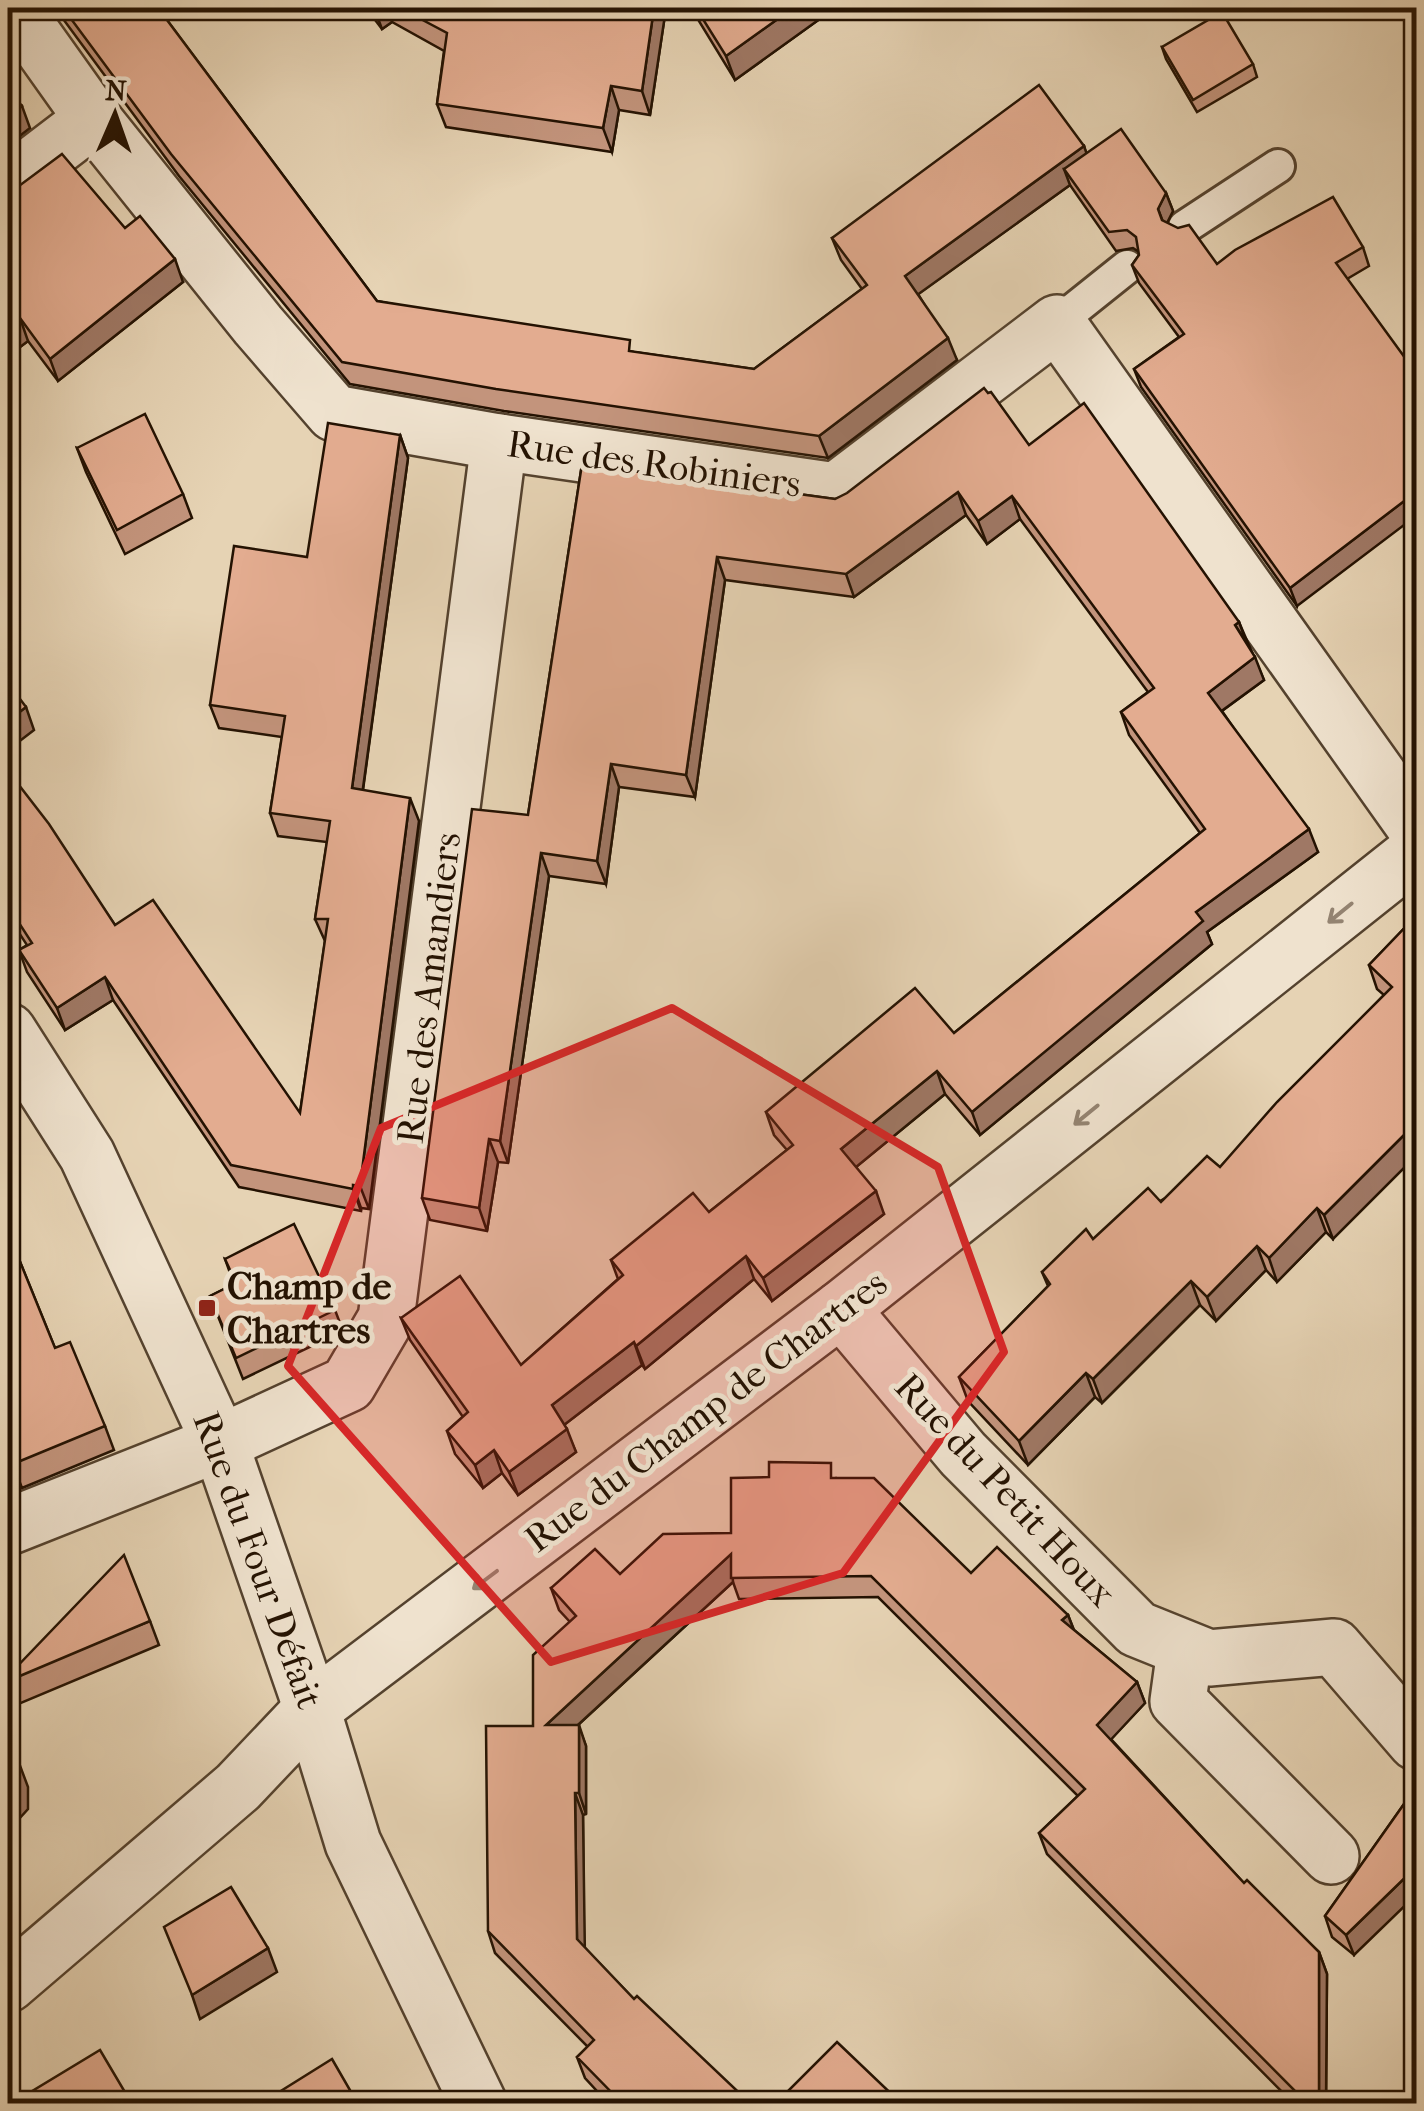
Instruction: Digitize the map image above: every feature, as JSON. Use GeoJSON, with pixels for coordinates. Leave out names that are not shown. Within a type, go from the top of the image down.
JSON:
{"type":"FeatureCollection","features":[{"type":"Feature","properties":{"kind":"street","name":"Rue des Robiniers"},"geometry":{"type":"LineString","coordinates":[[14,8],[93,119],[334,414],[836,491],[1057,323]]}},
{"type":"Feature","properties":{"kind":"street"},"geometry":{"type":"LineString","coordinates":[[8,184],[93,119]]}},
{"type":"Feature","properties":{"kind":"street"},"geometry":{"type":"LineString","coordinates":[[1057,323],[1416,828]]}},
{"type":"Feature","properties":{"kind":"street","name":"Rue des Amandiers"},"geometry":{"type":"LineString","coordinates":[[8,1527],[220,1443],[348,1384],[386,1320],[499,442]]}},
{"type":"Feature","properties":{"kind":"street","name":"Rue du Champ de Chartres"},"geometry":{"type":"LineString","coordinates":[[8,1984],[238,1787],[312,1710],[841,1310],[1416,852]]}},
{"type":"Feature","properties":{"kind":"street","name":"Rue du Four Défait"},"geometry":{"type":"LineString","coordinates":[[8,1030],[88,1154],[220,1443],[312,1710],[353,1843],[479,2104]]}},
{"type":"Feature","properties":{"kind":"street","name":"Rue du Petit Houx"},"geometry":{"type":"LineString","coordinates":[[841,1310],[962,1454],[1137,1628],[1209,1658],[1334,1647],[1416,1742]]}},
{"type":"Feature","properties":{"kind":"street"},"geometry":{"type":"LineString","coordinates":[[1184,1650],[1178,1701],[1331,1856]]}},
{"type":"Feature","properties":{"kind":"lane"},"geometry":{"type":"LineString","coordinates":[[1184,228],[1278,166]]}},
{"type":"Feature","properties":{"kind":"lane"},"geometry":{"type":"LineString","coordinates":[[1057,323],[1128,267]]}},
{"type":"Feature","properties":{"kind":"highlighted area"},"geometry":{"type":"Polygon","coordinates":[[[672,1008],[938,1167],[1004,1352],[843,1573],[551,1662],[288,1366],[381,1128],[672,1008]]]}},
{"type":"Feature","properties":{"kind":"building"},"geometry":{"type":"Polygon","coordinates":[[[63,8],[158,8],[377,301],[630,340],[629,351],[754,369],[867,285],[832,238],[1039,85],[1084,146],[905,276],[948,338],[819,436],[496,389],[342,362],[171,154],[63,8]]]}},
{"type":"Feature","properties":{"kind":"building"},"geometry":{"type":"Polygon","coordinates":[[[400,8],[654,8],[642,91],[611,86],[603,128],[437,104],[447,33],[400,8]]]}},
{"type":"Feature","properties":{"kind":"building"},"geometry":{"type":"Polygon","coordinates":[[[696,8],[793,8],[726,56],[696,8]]]}},
{"type":"Feature","properties":{"kind":"building"},"geometry":{"type":"Polygon","coordinates":[[[1222,12],[1253,64],[1193,100],[1162,47],[1222,12]]]}},
{"type":"Feature","properties":{"kind":"building"},"geometry":{"type":"Polygon","coordinates":[[[8,89],[22,106],[8,116],[8,89]]]}},
{"type":"Feature","properties":{"kind":"building"},"geometry":{"type":"Polygon","coordinates":[[[1121,129],[1166,193],[1158,209],[1162,220],[1178,228],[1189,225],[1217,264],[1235,250],[1333,197],[1363,247],[1336,263],[1416,373],[1416,492],[1290,588],[1134,369],[1184,334],[1132,265],[1139,255],[1136,237],[1127,230],[1109,232],[1064,169],[1121,129]]]}},
{"type":"Feature","properties":{"kind":"building"},"geometry":{"type":"Polygon","coordinates":[[[62,154],[125,228],[140,216],[175,259],[50,359],[20,318],[8,327],[8,191],[62,154]]]}},
{"type":"Feature","properties":{"kind":"building"},"geometry":{"type":"Polygon","coordinates":[[[984,388],[991,392],[1029,445],[1084,403],[1239,622],[1235,625],[1255,657],[1208,693],[1309,829],[1196,912],[1203,921],[972,1112],[937,1071],[841,1149],[876,1191],[763,1278],[746,1256],[636,1346],[634,1342],[552,1405],[567,1429],[509,1472],[494,1450],[475,1465],[447,1431],[468,1412],[401,1318],[460,1276],[521,1365],[623,1275],[611,1260],[693,1193],[709,1212],[793,1145],[766,1112],[915,988],[954,1033],[1205,829],[1121,712],[1154,688],[1012,496],[978,521],[958,492],[846,574],[717,557],[686,775],[611,764],[597,861],[541,853],[500,1141],[489,1139],[479,1208],[422,1198],[472,809],[528,815],[582,464],[835,499],[984,388]]]}},
{"type":"Feature","properties":{"kind":"building"},"geometry":{"type":"Polygon","coordinates":[[[145,414],[183,494],[117,530],[77,448],[145,414]]]}},
{"type":"Feature","properties":{"kind":"building"},"geometry":{"type":"Polygon","coordinates":[[[328,423],[400,435],[352,788],[410,798],[360,1186],[353,1185],[353,1189],[231,1165],[105,977],[57,1008],[19,950],[32,943],[8,906],[8,771],[49,824],[115,925],[153,900],[300,1113],[328,919],[315,919],[330,821],[270,813],[285,716],[210,705],[234,546],[307,557],[328,423]]]}},
{"type":"Feature","properties":{"kind":"building"},"geometry":{"type":"Polygon","coordinates":[[[8,683],[26,707],[8,721],[8,683]]]}},
{"type":"Feature","properties":{"kind":"building"},"geometry":{"type":"Polygon","coordinates":[[[1416,916],[1416,1123],[1324,1215],[1317,1208],[1269,1258],[1257,1246],[1207,1297],[1191,1281],[1093,1379],[1086,1373],[1019,1441],[959,1377],[1050,1284],[1042,1272],[1086,1229],[1093,1239],[1148,1188],[1161,1202],[1207,1156],[1220,1167],[1277,1102],[1392,987],[1369,965],[1416,916]]]}},
{"type":"Feature","properties":{"kind":"building"},"geometry":{"type":"Polygon","coordinates":[[[294,1224],[335,1310],[236,1358],[210,1296],[236,1283],[225,1259],[294,1224]]]}},
{"type":"Feature","properties":{"kind":"building"},"geometry":{"type":"Polygon","coordinates":[[[8,1232],[55,1348],[70,1342],[105,1426],[13,1464],[8,1450],[8,1232]]]}},
{"type":"Feature","properties":{"kind":"building"},"geometry":{"type":"Polygon","coordinates":[[[769,1462],[831,1463],[831,1478],[874,1478],[971,1573],[997,1547],[1068,1615],[1062,1620],[1137,1682],[1097,1725],[1244,1883],[1247,1880],[1319,1952],[1319,2104],[1305,2104],[1039,1833],[1085,1789],[871,1576],[731,1578],[731,1554],[546,1725],[579,1725],[579,1793],[575,1793],[577,1939],[634,1999],[637,1996],[751,2104],[623,2104],[577,2057],[594,2040],[488,1931],[486,1726],[533,1726],[533,1655],[576,1616],[551,1588],[595,1549],[620,1574],[663,1534],[731,1533],[731,1478],[769,1477],[769,1462]]]}},
{"type":"Feature","properties":{"kind":"building"},"geometry":{"type":"Polygon","coordinates":[[[124,1555],[150,1621],[8,1681],[8,1676],[124,1555]]]}},
{"type":"Feature","properties":{"kind":"building"},"geometry":{"type":"Polygon","coordinates":[[[8,1753],[19,1763],[19,1785],[8,1798],[8,1753]]]}},
{"type":"Feature","properties":{"kind":"building"},"geometry":{"type":"Polygon","coordinates":[[[1416,1787],[1416,1867],[1346,1935],[1325,1916],[1416,1787]]]}},
{"type":"Feature","properties":{"kind":"building"},"geometry":{"type":"Polygon","coordinates":[[[231,1887],[268,1948],[192,1995],[164,1927],[231,1887]]]}},
{"type":"Feature","properties":{"kind":"building"},"geometry":{"type":"Polygon","coordinates":[[[837,2042],[902,2104],[775,2104],[837,2042]]]}},
{"type":"Feature","properties":{"kind":"building"},"geometry":{"type":"Polygon","coordinates":[[[100,2050],[132,2104],[35,2104],[29,2093],[100,2050]]]}},
{"type":"Feature","properties":{"kind":"building"},"geometry":{"type":"Polygon","coordinates":[[[332,2059],[358,2104],[260,2104],[332,2059]]]}},
{"type":"Feature","properties":{"kind":"place","name":"Champ de Chartres"},"geometry":{"type":"Point","coordinates":[207,1308]}}]}
